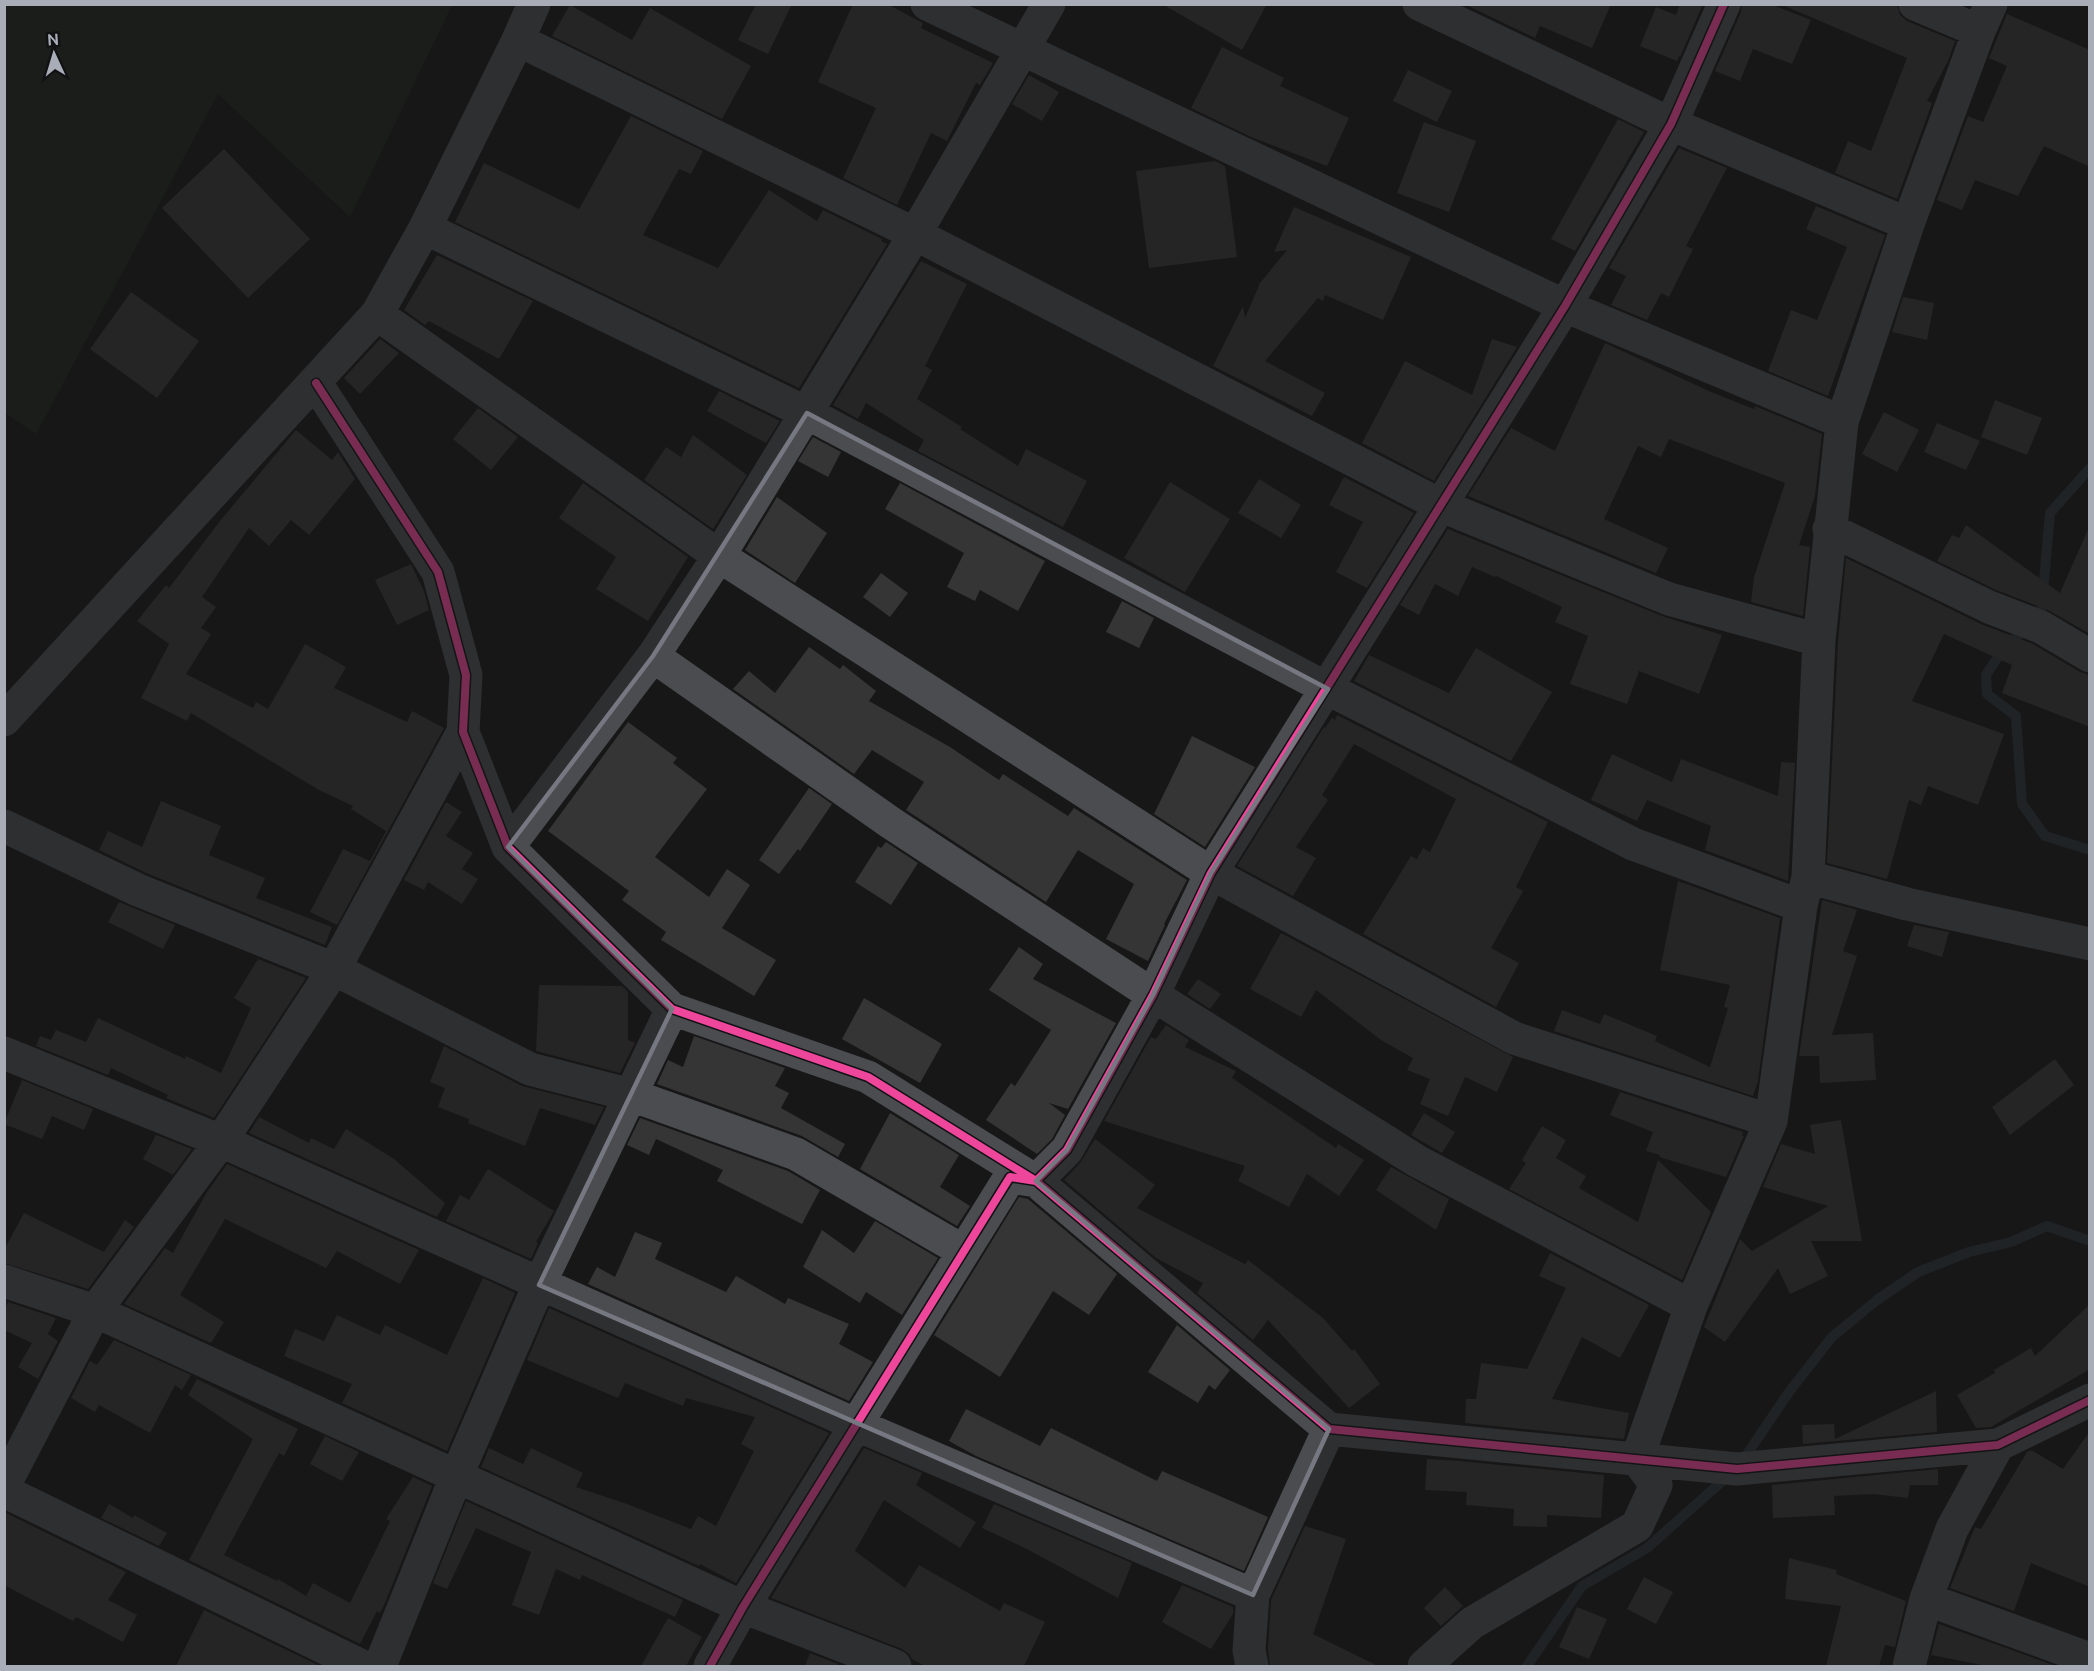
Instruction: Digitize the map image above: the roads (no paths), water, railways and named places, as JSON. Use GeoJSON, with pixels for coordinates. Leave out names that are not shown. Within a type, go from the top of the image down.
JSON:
{"type":"FeatureCollection","features":[{"type":"Feature","properties":{"kind":"street"},"geometry":{"type":"LineString","coordinates":[[4,720],[377,314],[425,228],[534,4]]}},
{"type":"Feature","properties":{"kind":"street"},"geometry":{"type":"LineString","coordinates":[[927,4],[1565,306],[1842,422]]}},
{"type":"Feature","properties":{"kind":"street"},"geometry":{"type":"LineString","coordinates":[[508,847],[653,656],[719,556],[915,234],[1049,4]]}},
{"type":"Feature","properties":{"kind":"street"},"geometry":{"type":"LineString","coordinates":[[1419,4],[1671,124],[1908,224]]}},
{"type":"Feature","properties":{"kind":"street"},"geometry":{"type":"LineString","coordinates":[[1036,1181],[1067,1150],[1153,995],[1211,873],[1565,306],[1671,124],[1724,4]]}},
{"type":"Feature","properties":{"kind":"street"},"geometry":{"type":"LineString","coordinates":[[1637,1459],[1691,1306],[1771,1121],[1805,891],[1819,640],[1842,422],[1908,224],[1985,18],[1915,4]]}},
{"type":"Feature","properties":{"kind":"street"},"geometry":{"type":"LineString","coordinates":[[518,40],[915,234],[1442,506],[1669,599],[1819,640]]}},
{"type":"Feature","properties":{"kind":"street"},"geometry":{"type":"LineString","coordinates":[[425,228],[807,413],[1328,689],[1633,844],[1805,891],[1907,904],[2090,944]]}},
{"type":"Feature","properties":{"kind":"street"},"geometry":{"type":"LineString","coordinates":[[377,314],[719,556],[1211,873],[1514,1038],[1771,1121]]}},
{"type":"Feature","properties":{"kind":"street"},"geometry":{"type":"LineString","coordinates":[[316,383],[438,572],[466,675],[463,732],[508,847],[672,1009],[868,1077],[1036,1181],[1329,1429],[1737,1468],[1998,1445],[2090,1400]]}},
{"type":"Feature","properties":{"kind":"street"},"geometry":{"type":"LineString","coordinates":[[1829,529],[1989,607],[2041,627],[2090,656]]}},
{"type":"Feature","properties":{"kind":"street"},"geometry":{"type":"LineString","coordinates":[[653,656],[891,823],[1153,995],[1418,1161],[1691,1306]]}},
{"type":"Feature","properties":{"kind":"street"},"geometry":{"type":"LineString","coordinates":[[4,1486],[95,1311],[221,1141],[334,969],[463,732]]}},
{"type":"Feature","properties":{"kind":"street"},"geometry":{"type":"LineString","coordinates":[[4,826],[138,890],[334,969],[530,1069],[631,1095],[796,1154],[963,1251]]}},
{"type":"Feature","properties":{"kind":"street"},"geometry":{"type":"LineString","coordinates":[[380,1666],[456,1477],[539,1285],[672,1009]]}},
{"type":"Feature","properties":{"kind":"street"},"geometry":{"type":"LineString","coordinates":[[4,1053],[221,1141],[856,1425],[1253,1595]]}},
{"type":"Feature","properties":{"kind":"street"},"geometry":{"type":"LineString","coordinates":[[710,1666],[743,1607],[1010,1177],[1036,1181]]}},
{"type":"Feature","properties":{"kind":"street"},"geometry":{"type":"LineString","coordinates":[[4,1281],[95,1311],[743,1607],[895,1666]]}},
{"type":"Feature","properties":{"kind":"street"},"geometry":{"type":"LineString","coordinates":[[1252,1666],[1250,1650],[1253,1595],[1329,1429]]}},
{"type":"Feature","properties":{"kind":"street"},"geometry":{"type":"LineString","coordinates":[[1909,1666],[1926,1599],[1952,1529],[1998,1445]]}},
{"type":"Feature","properties":{"kind":"street"},"geometry":{"type":"LineString","coordinates":[[1424,1666],[1472,1623],[1637,1526],[1656,1485],[1637,1459]]}},
{"type":"Feature","properties":{"kind":"street"},"geometry":{"type":"LineString","coordinates":[[4,1491],[363,1666]]}},
{"type":"Feature","properties":{"kind":"street"},"geometry":{"type":"LineString","coordinates":[[1926,1599],[2090,1659]]}},
{"type":"Feature","properties":{"kind":"waterway"},"geometry":{"type":"LineString","coordinates":[[2090,468],[2050,513],[2041,614],[2002,651],[1986,675],[1987,694],[2016,716],[2022,804],[2045,836],[2090,850]]}},
{"type":"Feature","properties":{"kind":"waterway"},"geometry":{"type":"LineString","coordinates":[[1741,1463],[1789,1392],[1832,1337],[1877,1300],[1918,1272],[1969,1252],[2011,1242],[2047,1226],[2090,1241]]}},
{"type":"Feature","properties":{"kind":"waterway"},"geometry":{"type":"LineString","coordinates":[[1527,1666],[1582,1586],[1647,1548],[1728,1476]]}}]}
